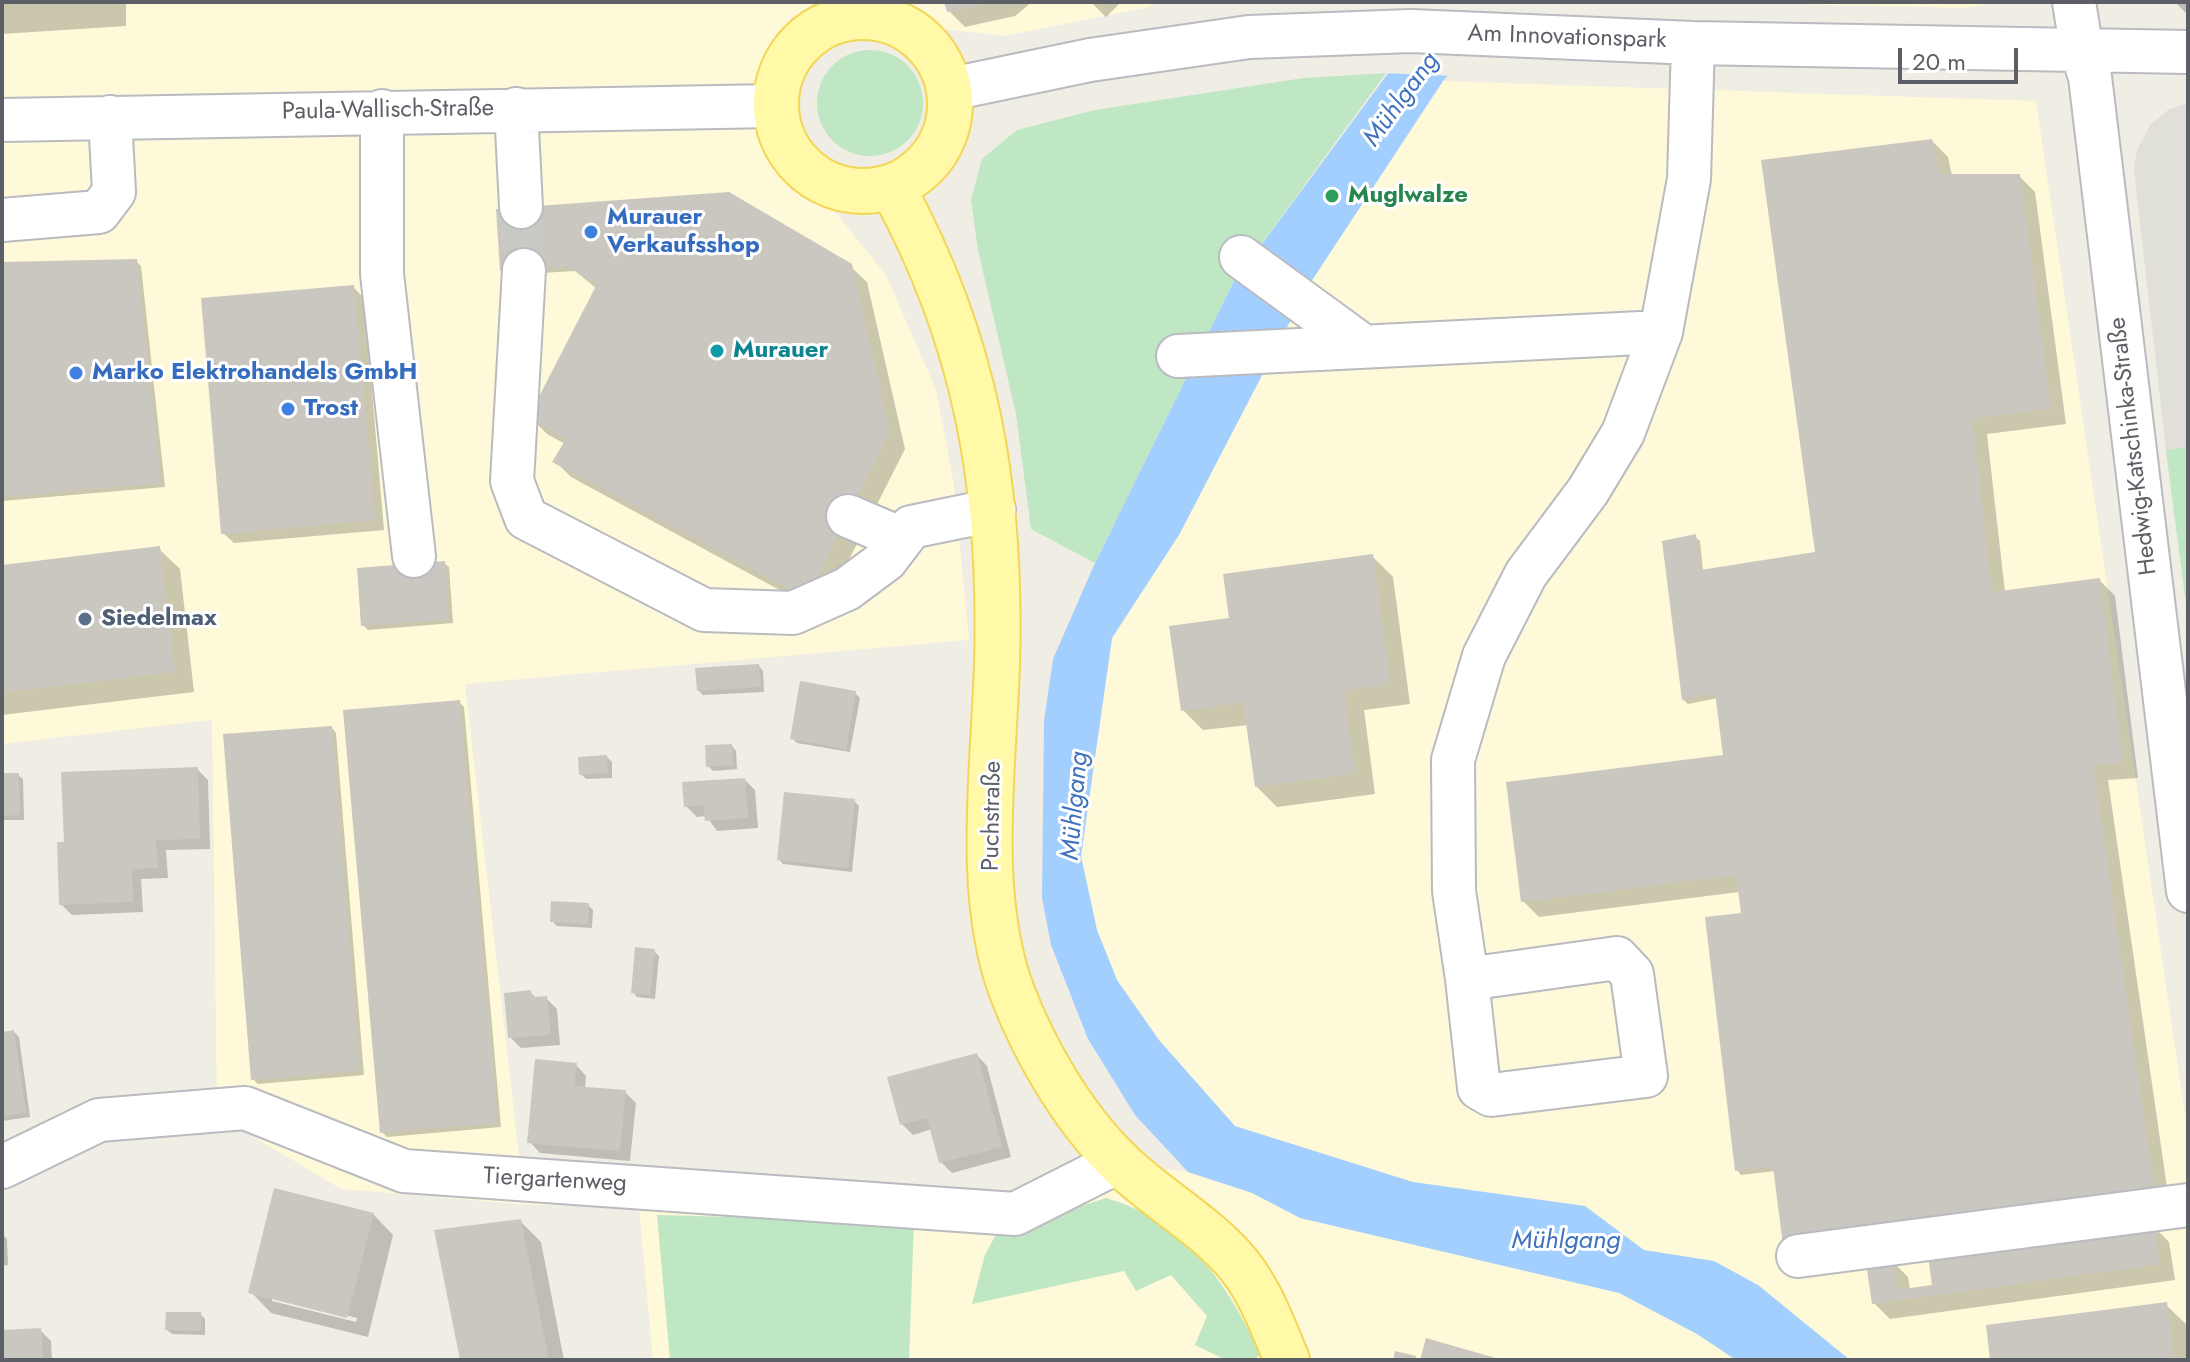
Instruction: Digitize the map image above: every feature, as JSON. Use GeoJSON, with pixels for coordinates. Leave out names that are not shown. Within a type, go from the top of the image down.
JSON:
{"type":"FeatureCollection","features":[{"type":"Feature","properties":{"kind":"main road"},"geometry":{"type":"LineString","coordinates":[[841,10],[900,24],[922,38],[938,56],[951,89],[938,154],[916,177],[893,189],[824,185],[790,156],[774,106],[776,86],[800,43],[841,10]]}},
{"type":"Feature","properties":{"kind":"main road","name":"Puchstraße"},"geometry":{"type":"LineString","coordinates":[[893,189],[939,279],[960,339],[988,460],[998,589],[990,858],[996,926],[1012,992],[1070,1107],[1118,1162],[1233,1258],[1261,1300],[1287,1360]]}},
{"type":"Feature","properties":{"kind":"street","name":"Hedwig-Katschinka-Straße"},"geometry":{"type":"LineString","coordinates":[[2074,2],[2082,52],[2090,77],[2188,891]]}},
{"type":"Feature","properties":{"kind":"street","name":"Am Innovationspark"},"geometry":{"type":"LineString","coordinates":[[951,89],[1090,60],[1250,20],[1487,36],[2082,52],[2188,52]]}},
{"type":"Feature","properties":{"kind":"street"},"geometry":{"type":"LineString","coordinates":[[1467,979],[1617,958],[1632,974],[1646,1076],[1491,1095],[1479,1088],[1454,891],[1453,760],[1484,656],[1526,574],[1588,491],[1623,433],[1661,332],[1689,179],[1693,43]]}},
{"type":"Feature","properties":{"kind":"street","name":"Paula-Wallisch-Straße"},"geometry":{"type":"LineString","coordinates":[[2,120],[774,106]]}},
{"type":"Feature","properties":{"kind":"street"},"geometry":{"type":"LineString","coordinates":[[516,109],[521,207]]}},
{"type":"Feature","properties":{"kind":"street"},"geometry":{"type":"LineString","coordinates":[[382,111],[382,274],[414,556]]}},
{"type":"Feature","properties":{"kind":"street"},"geometry":{"type":"LineString","coordinates":[[2,220],[99,212],[114,192],[110,117]]}},
{"type":"Feature","properties":{"kind":"street"},"geometry":{"type":"LineString","coordinates":[[1241,257],[1363,346]]}},
{"type":"Feature","properties":{"kind":"street"},"geometry":{"type":"LineString","coordinates":[[524,270],[512,481],[526,518],[704,610],[793,613],[847,589],[886,560],[911,527],[994,510]]}},
{"type":"Feature","properties":{"kind":"street"},"geometry":{"type":"LineString","coordinates":[[1178,356],[1661,332]]}},
{"type":"Feature","properties":{"kind":"street"},"geometry":{"type":"LineString","coordinates":[[848,516],[902,539]]}},
{"type":"Feature","properties":{"kind":"street","name":"Tiergartenweg"},"geometry":{"type":"LineString","coordinates":[[2,1167],[99,1120],[245,1108],[404,1171],[1015,1214],[1118,1162]]}},
{"type":"Feature","properties":{"kind":"street"},"geometry":{"type":"LineString","coordinates":[[1798,1256],[2188,1205]]}},
{"type":"Feature","properties":{"kind":"shaded area"},"geometry":{"type":"Polygon","coordinates":[[[2,2],[1157,2],[1149,7],[1004,36],[843,18],[800,43],[774,106],[790,156],[886,275],[936,390],[954,485],[969,640],[465,684],[520,1164],[1024,1209],[1118,1162],[1188,1172],[1159,1040],[1117,980],[1097,930],[1081,856],[1112,638],[1179,535],[1298,300],[1443,81],[2036,101],[2188,1135],[2188,1360],[653,1360],[639,1208],[517,1204],[341,1189],[217,1115],[212,720],[2,744],[2,2]]]}},
{"type":"Feature","properties":{"kind":"shaded area"},"geometry":{"type":"Polygon","coordinates":[[[1691,2],[2001,2],[1967,8],[1691,2]]]}},
{"type":"Feature","properties":{"kind":"shaded area"},"geometry":{"type":"Polygon","coordinates":[[[2188,103],[2188,447],[2166,450],[2134,170],[2137,150],[2150,125],[2168,110],[2188,103]]]}},
{"type":"Feature","properties":{"kind":"green space"},"geometry":{"type":"Polygon","coordinates":[[[870,50],[890,54],[908,65],[919,83],[923,103],[919,123],[908,141],[890,152],[870,156],[850,152],[832,141],[821,123],[817,103],[821,83],[832,65],[850,54],[870,50]]]}},
{"type":"Feature","properties":{"kind":"green space"},"geometry":{"type":"Polygon","coordinates":[[[1386,73],[1233,283],[1095,563],[1031,529],[1016,414],[978,250],[971,200],[982,159],[1017,130],[1095,110],[1304,78],[1386,73]]]}},
{"type":"Feature","properties":{"kind":"green space"},"geometry":{"type":"Polygon","coordinates":[[[2188,447],[2188,621],[2166,450],[2188,447]]]}},
{"type":"Feature","properties":{"kind":"green space"},"geometry":{"type":"Polygon","coordinates":[[[1106,1198],[1134,1208],[1158,1222],[1181,1238],[1200,1258],[1218,1279],[1247,1328],[1260,1354],[1254,1360],[1226,1360],[1195,1345],[1207,1316],[1171,1275],[1136,1291],[1124,1271],[972,1304],[985,1255],[1001,1225],[1042,1219],[1106,1198]]]}},
{"type":"Feature","properties":{"kind":"green space"},"geometry":{"type":"Polygon","coordinates":[[[657,1215],[914,1222],[909,1360],[670,1360],[657,1215]]]}},
{"type":"Feature","properties":{"kind":"water","name":"Mühlgang"},"geometry":{"type":"Polygon","coordinates":[[[1441,2],[1512,2],[1443,81],[1309,285],[1179,535],[1112,638],[1081,856],[1097,930],[1117,980],[1159,1040],[1235,1126],[1413,1182],[1585,1206],[1644,1250],[1714,1261],[1758,1285],[1850,1360],[1736,1360],[1697,1334],[1619,1293],[1300,1218],[1252,1193],[1188,1172],[1135,1115],[1088,1039],[1051,945],[1042,898],[1044,721],[1053,659],[1095,563],[1233,283],[1441,2]]]}},
{"type":"Feature","properties":{"kind":"pier"},"geometry":{"type":"Polygon","coordinates":[[[1436,2],[1515,2],[1453,76],[1381,73],[1436,2]]]}},
{"type":"Feature","properties":{"kind":"building"},"geometry":{"type":"Polygon","coordinates":[[[944,2],[988,2],[988,3],[947,12],[944,2]]]}},
{"type":"Feature","properties":{"kind":"building"},"geometry":{"type":"Polygon","coordinates":[[[1932,139],[1940,174],[2020,174],[2051,409],[1972,418],[1992,592],[2100,578],[2123,763],[2093,765],[2156,1199],[1783,1245],[1773,1167],[1735,1171],[1705,917],[1741,913],[1736,875],[1521,902],[1506,782],[1723,755],[1715,693],[1682,700],[1662,541],[1696,534],[1700,570],[1815,552],[1761,160],[1932,139]]]}},
{"type":"Feature","properties":{"kind":"building","name":"Murauer"},"geometry":{"type":"Polygon","coordinates":[[[729,192],[852,264],[890,432],[806,598],[552,462],[566,439],[528,418],[597,284],[568,267],[500,271],[496,209],[729,192]]]}},
{"type":"Feature","properties":{"kind":"building","name":"Marko Elektrohandels GmbH"},"geometry":{"type":"Polygon","coordinates":[[[137,259],[161,483],[2,497],[2,262],[137,259]]]}},
{"type":"Feature","properties":{"kind":"building","name":"Trost"},"geometry":{"type":"Polygon","coordinates":[[[354,285],[375,520],[221,534],[201,298],[354,285]]]}},
{"type":"Feature","properties":{"kind":"building","name":"Siedelmax"},"geometry":{"type":"Polygon","coordinates":[[[160,546],[175,672],[2,693],[2,565],[160,546]]]}},
{"type":"Feature","properties":{"kind":"building"},"geometry":{"type":"Polygon","coordinates":[[[1373,554],[1390,684],[1344,690],[1355,774],[1255,787],[1243,702],[1181,711],[1169,626],[1229,618],[1223,574],[1373,554]]]}},
{"type":"Feature","properties":{"kind":"building"},"geometry":{"type":"Polygon","coordinates":[[[445,561],[449,619],[361,626],[357,568],[445,561]]]}},
{"type":"Feature","properties":{"kind":"building"},"geometry":{"type":"Polygon","coordinates":[[[759,664],[761,687],[697,691],[695,668],[759,664]]]}},
{"type":"Feature","properties":{"kind":"building"},"geometry":{"type":"Polygon","coordinates":[[[800,681],[856,691],[846,749],[790,739],[800,681]]]}},
{"type":"Feature","properties":{"kind":"building"},"geometry":{"type":"Polygon","coordinates":[[[460,700],[498,1123],[380,1133],[343,710],[460,700]]]}},
{"type":"Feature","properties":{"kind":"building"},"geometry":{"type":"Polygon","coordinates":[[[332,726],[360,1071],[251,1080],[223,734],[332,726]]]}},
{"type":"Feature","properties":{"kind":"building"},"geometry":{"type":"Polygon","coordinates":[[[732,744],[733,765],[706,767],[705,745],[732,744]]]}},
{"type":"Feature","properties":{"kind":"building"},"geometry":{"type":"Polygon","coordinates":[[[607,755],[608,773],[579,775],[578,757],[607,755]]]}},
{"type":"Feature","properties":{"kind":"building"},"geometry":{"type":"Polygon","coordinates":[[[198,767],[200,839],[156,840],[158,868],[132,869],[133,902],[59,905],[57,842],[64,842],[61,772],[198,767]]]}},
{"type":"Feature","properties":{"kind":"building"},"geometry":{"type":"Polygon","coordinates":[[[2,773],[19,773],[20,815],[2,816],[2,773]]]}},
{"type":"Feature","properties":{"kind":"building"},"geometry":{"type":"Polygon","coordinates":[[[745,778],[748,818],[705,821],[703,805],[684,807],[682,782],[745,778]]]}},
{"type":"Feature","properties":{"kind":"building"},"geometry":{"type":"Polygon","coordinates":[[[784,792],[855,799],[848,868],[777,860],[784,792]]]}},
{"type":"Feature","properties":{"kind":"building"},"geometry":{"type":"Polygon","coordinates":[[[551,901],[589,903],[588,924],[550,922],[551,901]]]}},
{"type":"Feature","properties":{"kind":"building"},"geometry":{"type":"Polygon","coordinates":[[[635,947],[655,949],[650,995],[631,993],[635,947]]]}},
{"type":"Feature","properties":{"kind":"building"},"geometry":{"type":"Polygon","coordinates":[[[531,990],[532,997],[547,996],[551,1035],[508,1038],[504,993],[531,990]]]}},
{"type":"Feature","properties":{"kind":"building"},"geometry":{"type":"Polygon","coordinates":[[[14,1030],[26,1113],[2,1116],[2,1032],[14,1030]]]}},
{"type":"Feature","properties":{"kind":"building"},"geometry":{"type":"Polygon","coordinates":[[[977,1053],[1002,1147],[939,1163],[927,1118],[900,1125],[887,1077],[977,1053]]]}},
{"type":"Feature","properties":{"kind":"building"},"geometry":{"type":"Polygon","coordinates":[[[535,1059],[577,1063],[574,1086],[626,1090],[620,1151],[527,1143],[535,1059]]]}},
{"type":"Feature","properties":{"kind":"building"},"geometry":{"type":"Polygon","coordinates":[[[274,1188],[374,1213],[347,1318],[248,1293],[274,1188]]]}},
{"type":"Feature","properties":{"kind":"building"},"geometry":{"type":"Polygon","coordinates":[[[521,1219],[549,1360],[460,1360],[434,1230],[521,1219]]]}},
{"type":"Feature","properties":{"kind":"building"},"geometry":{"type":"Polygon","coordinates":[[[2154,1224],[2160,1264],[1872,1304],[1866,1263],[1893,1259],[1897,1290],[1932,1285],[1928,1256],[2154,1224]]]}},
{"type":"Feature","properties":{"kind":"building"},"geometry":{"type":"Polygon","coordinates":[[[2167,1302],[2174,1360],[1990,1360],[1986,1325],[2167,1302]]]}},
{"type":"Feature","properties":{"kind":"building"},"geometry":{"type":"Polygon","coordinates":[[[166,1312],[201,1312],[201,1331],[165,1330],[166,1312]]]}},
{"type":"Feature","properties":{"kind":"building"},"geometry":{"type":"Polygon","coordinates":[[[41,1328],[43,1360],[2,1360],[2,1330],[41,1328]]]}},
{"type":"Feature","properties":{"kind":"building"},"geometry":{"type":"Polygon","coordinates":[[[1426,1338],[1499,1359],[1499,1360],[1420,1360],[1426,1338]]]}},
{"type":"Feature","properties":{"kind":"building"},"geometry":{"type":"Polygon","coordinates":[[[1395,1351],[1416,1356],[1415,1360],[1393,1360],[1395,1351]]]}},
{"type":"Feature","properties":{"kind":"tunnel"},"geometry":{"type":"LineString","coordinates":[[521,207],[524,270]]}},
{"type":"Feature","properties":{"kind":"place","name":"Muglwalze"},"geometry":{"type":"Point","coordinates":[1332,196]}},
{"type":"Feature","properties":{"kind":"place","name":"Murauer Verkaufsshop"},"geometry":{"type":"Point","coordinates":[591,232]}},
{"type":"Feature","properties":{"kind":"place","name":"Murauer"},"geometry":{"type":"Point","coordinates":[717,351]}},
{"type":"Feature","properties":{"kind":"place","name":"Marko Elektrohandels GmbH"},"geometry":{"type":"Point","coordinates":[76,373]}},
{"type":"Feature","properties":{"kind":"place","name":"Trost"},"geometry":{"type":"Point","coordinates":[288,409]}},
{"type":"Feature","properties":{"kind":"place","name":"Siedelmax"},"geometry":{"type":"Point","coordinates":[85,619]}}]}
